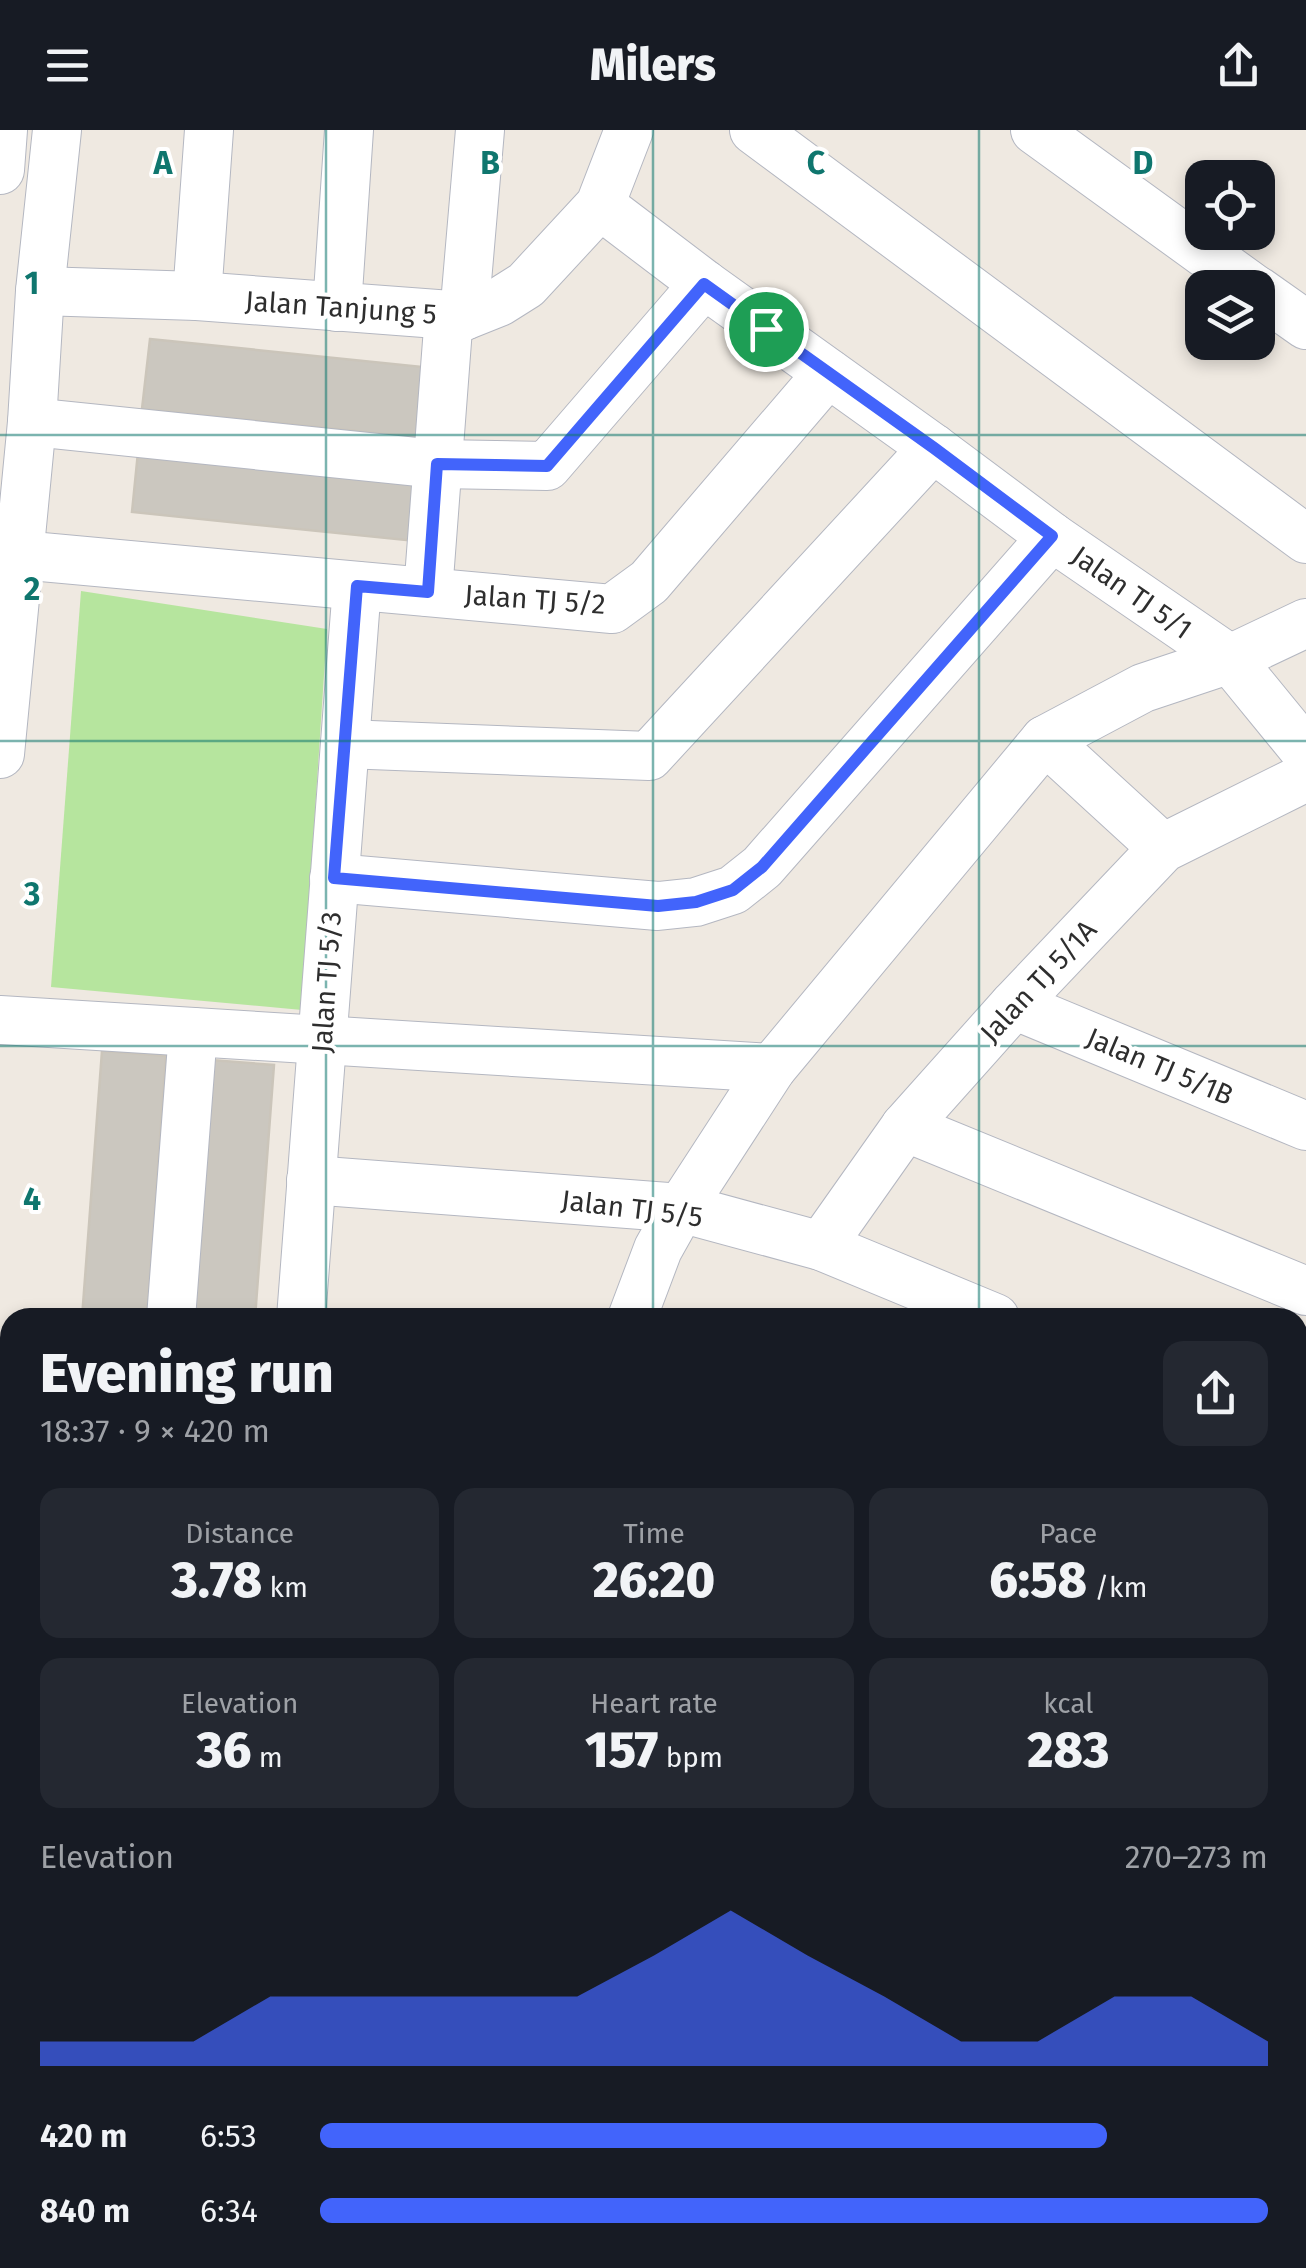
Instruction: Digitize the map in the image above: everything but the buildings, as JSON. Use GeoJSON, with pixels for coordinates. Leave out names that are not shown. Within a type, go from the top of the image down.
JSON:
{"type":"FeatureCollection","features":[{"type":"Feature","properties":{"kind":"street"},"geometry":{"type":"LineString","coordinates":[[0,170],[3,130]]}},
{"type":"Feature","properties":{"kind":"street"},"geometry":{"type":"LineString","coordinates":[[0,754],[20,555],[21,404],[40,291],[57,130]]}},
{"type":"Feature","properties":{"kind":"street"},"geometry":{"type":"LineString","coordinates":[[197,296],[209,130]]}},
{"type":"Feature","properties":{"kind":"street"},"geometry":{"type":"LineString","coordinates":[[336,307],[349,130]]}},
{"type":"Feature","properties":{"kind":"street"},"geometry":{"type":"LineString","coordinates":[[428,592],[437,464],[480,130]]}},
{"type":"Feature","properties":{"kind":"street"},"geometry":{"type":"LineString","coordinates":[[600,206],[629,130]]}},
{"type":"Feature","properties":{"kind":"street"},"geometry":{"type":"LineString","coordinates":[[754,130],[1306,539]]}},
{"type":"Feature","properties":{"kind":"street"},"geometry":{"type":"LineString","coordinates":[[1035,130],[1229,270]]}},
{"type":"Feature","properties":{"kind":"street","name":"Jalan Tanjung 5"},"geometry":{"type":"LineString","coordinates":[[40,291],[197,296],[456,316],[499,302],[526,285],[600,206]]}},
{"type":"Feature","properties":{"kind":"street","name":"Jalan TJ 5/1"},"geometry":{"type":"LineString","coordinates":[[600,206],[1052,536],[1230,660],[1306,752]]}},
{"type":"Feature","properties":{"kind":"street"},"geometry":{"type":"LineString","coordinates":[[21,404],[437,464],[547,466],[704,284]]}},
{"type":"Feature","properties":{"kind":"street"},"geometry":{"type":"LineString","coordinates":[[1275,304],[1306,326]]}},
{"type":"Feature","properties":{"kind":"street","name":"Jalan TJ 5/2"},"geometry":{"type":"LineString","coordinates":[[20,555],[612,610],[649,582],[828,373]]}},
{"type":"Feature","properties":{"kind":"street"},"geometry":{"type":"LineString","coordinates":[[344,744],[649,756],[934,448]]}},
{"type":"Feature","properties":{"kind":"street"},"geometry":{"type":"LineString","coordinates":[[334,878],[658,906],[696,902],[733,890],[762,867],[1052,536]]}},
{"type":"Feature","properties":{"kind":"street","name":"Jalan TJ 5/3"},"geometry":{"type":"LineString","coordinates":[[302,1308],[357,586]]}},
{"type":"Feature","properties":{"kind":"street"},"geometry":{"type":"LineString","coordinates":[[636,1308],[658,1250],[681,1208],[772,1068],[1045,740],[1143,688],[1230,660],[1306,623]]}},
{"type":"Feature","properties":{"kind":"street"},"geometry":{"type":"LineString","coordinates":[[1045,740],[1163,848]]}},
{"type":"Feature","properties":{"kind":"street","name":"Jalan TJ 5/1A"},"geometry":{"type":"LineString","coordinates":[[822,1246],[905,1127],[1163,848],[1306,776]]}},
{"type":"Feature","properties":{"kind":"street","name":"Jalan TJ 5/1B"},"geometry":{"type":"LineString","coordinates":[[1014,1005],[1306,1126]]}},
{"type":"Feature","properties":{"kind":"street"},"geometry":{"type":"LineString","coordinates":[[0,1020],[772,1068]]}},
{"type":"Feature","properties":{"kind":"street"},"geometry":{"type":"LineString","coordinates":[[172,1308],[192,1032]]}},
{"type":"Feature","properties":{"kind":"street"},"geometry":{"type":"LineString","coordinates":[[905,1127],[1302,1296]]}},
{"type":"Feature","properties":{"kind":"street","name":"Jalan TJ 5/5"},"geometry":{"type":"LineString","coordinates":[[312,1180],[681,1208],[822,1246],[972,1308]]}},
{"type":"Feature","properties":{"kind":"green space"},"geometry":{"type":"Polygon","coordinates":[[[81,591],[327,629],[302,1010],[51,987],[81,591]]]}},
{"type":"Feature","properties":{"kind":"route"},"geometry":{"type":"LineString","coordinates":[[704,284],[766,329],[1052,536],[762,867],[733,890],[696,902],[658,906],[334,878],[357,586],[428,592],[437,464],[547,466],[704,284]]}}]}
